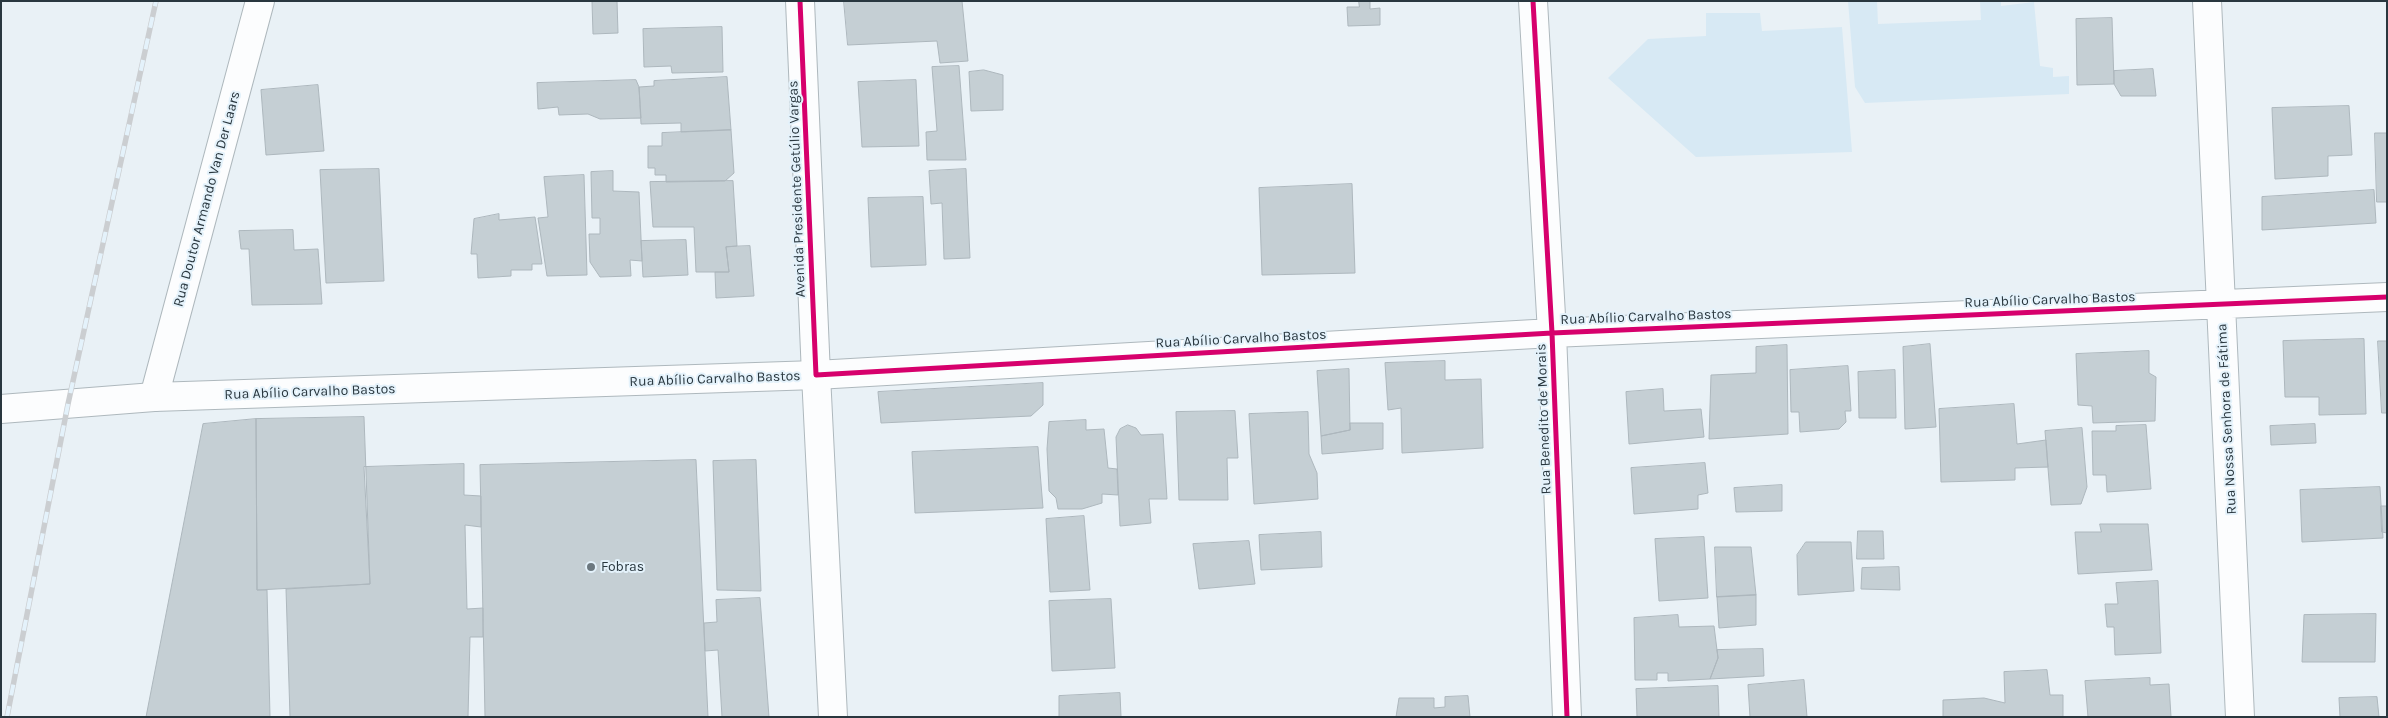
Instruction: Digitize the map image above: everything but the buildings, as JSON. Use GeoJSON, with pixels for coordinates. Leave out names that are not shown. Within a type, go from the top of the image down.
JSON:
{"type":"FeatureCollection","features":[{"type":"Feature","properties":{"kind":"street","name":"Rua Doutor Armando Van Der Laars"},"geometry":{"type":"LineString","coordinates":[[154,397],[260,1]]}},
{"type":"Feature","properties":{"kind":"street","name":"Avenida Presidente Getúlio Vargas"},"geometry":{"type":"LineString","coordinates":[[800,1],[816,375],[834,717]]}},
{"type":"Feature","properties":{"kind":"street","name":"Rua Benedito de Morais"},"geometry":{"type":"LineString","coordinates":[[1534,1],[1552,333],[1567,717]]}},
{"type":"Feature","properties":{"kind":"street","name":"Rua Nossa Senhora de Fátima"},"geometry":{"type":"LineString","coordinates":[[2207,1],[2240,717]]}},
{"type":"Feature","properties":{"kind":"street","name":"Rua Abílio Carvalho Bastos"},"geometry":{"type":"LineString","coordinates":[[1,409],[154,397],[816,375],[1552,333],[2387,297]]}},
{"type":"Feature","properties":{"kind":"shaded area"},"geometry":{"type":"Polygon","coordinates":[[[1848,1],[1877,1],[1878,24],[1981,20],[1980,1],[2001,1],[2001,6],[2034,2],[2040,66],[2053,68],[2053,77],[2069,76],[2069,94],[1865,103],[1855,87],[1848,1]]]}},
{"type":"Feature","properties":{"kind":"shaded area"},"geometry":{"type":"Polygon","coordinates":[[[1706,13],[1760,13],[1762,31],[1842,27],[1852,152],[1696,157],[1608,78],[1648,39],[1706,36],[1706,13]]]}},
{"type":"Feature","properties":{"kind":"railway"},"geometry":{"type":"LineString","coordinates":[[7,717],[68,404],[156,1]]}},
{"type":"Feature","properties":{"kind":"cycle path"},"geometry":{"type":"LineString","coordinates":[[800,1],[816,375],[1552,333],[2387,297]]}},
{"type":"Feature","properties":{"kind":"cycle path"},"geometry":{"type":"LineString","coordinates":[[1533,1],[1552,333],[1567,717]]}},
{"type":"Feature","properties":{"kind":"place","name":"Fobras"},"geometry":{"type":"Point","coordinates":[591,567]}}]}
